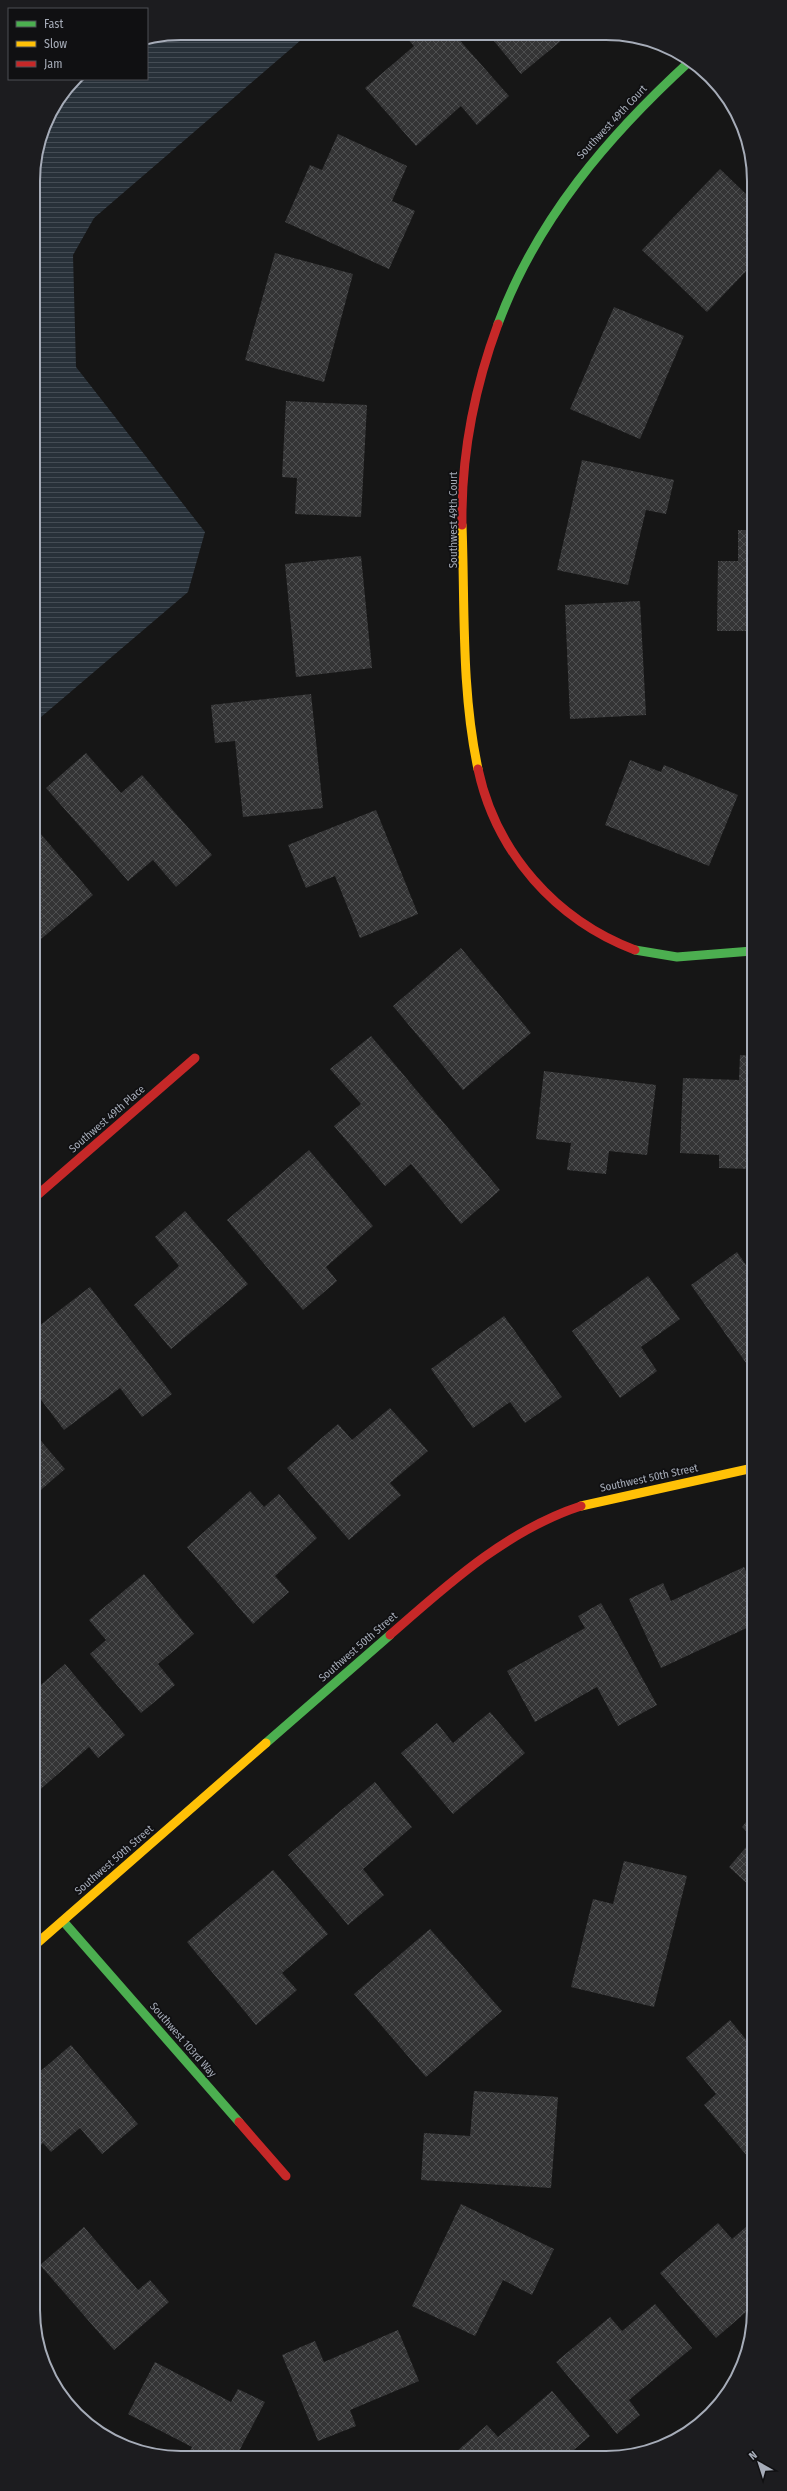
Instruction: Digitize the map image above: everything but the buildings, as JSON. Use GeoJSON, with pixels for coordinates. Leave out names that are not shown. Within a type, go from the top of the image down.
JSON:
{"type":"FeatureCollection","features":[{"type":"Feature","properties":{"kind":"street","name":"Southwest 49th Court"},"geometry":{"type":"LineString","coordinates":[[686,65],[636,112],[594,157],[555,209],[525,262],[500,317],[481,376],[463,480],[470,727],[478,773],[490,812],[512,851],[547,895],[591,930],[627,948],[664,957],[708,957],[747,952]]}},
{"type":"Feature","properties":{"kind":"street","name":"Southwest 49th Place"},"geometry":{"type":"LineString","coordinates":[[40,1193],[195,1058]]}},
{"type":"Feature","properties":{"kind":"street","name":"Southwest 50th Street"},"geometry":{"type":"LineString","coordinates":[[40,1941],[407,1620],[500,1545],[556,1514],[590,1503],[747,1469]]}},
{"type":"Feature","properties":{"kind":"street","name":"Southwest 103rd Way"},"geometry":{"type":"LineString","coordinates":[[63,1921],[286,2176]]}},
{"type":"Feature","properties":{"kind":"shaded area"},"geometry":{"type":"Polygon","coordinates":[[[172,40],[301,40],[94,218],[73,255],[76,367],[205,532],[188,592],[40,718],[41,163],[51,127],[69,95],[81,81],[148,80],[148,44],[172,40]]]}},
{"type":"Feature","properties":{"kind":"traffic: fast"},"geometry":{"type":"LineString","coordinates":[[498,324],[514,286],[533,249],[554,214],[603,149],[686,65]]}},
{"type":"Feature","properties":{"kind":"traffic: fast"},"geometry":{"type":"LineString","coordinates":[[635,950],[677,957],[747,951]]}},
{"type":"Feature","properties":{"kind":"traffic: fast"},"geometry":{"type":"LineString","coordinates":[[266,1743],[390,1635]]}},
{"type":"Feature","properties":{"kind":"traffic: fast"},"geometry":{"type":"LineString","coordinates":[[63,1921],[239,2122]]}},
{"type":"Feature","properties":{"kind":"traffic: slow"},"geometry":{"type":"LineString","coordinates":[[462,525],[466,678],[478,769]]}},
{"type":"Feature","properties":{"kind":"traffic: slow"},"geometry":{"type":"LineString","coordinates":[[581,1506],[747,1469]]}},
{"type":"Feature","properties":{"kind":"traffic: slow"},"geometry":{"type":"LineString","coordinates":[[40,1941],[266,1743]]}},
{"type":"Feature","properties":{"kind":"traffic: jam"},"geometry":{"type":"LineString","coordinates":[[462,525],[464,474],[471,423],[482,373],[498,324]]}},
{"type":"Feature","properties":{"kind":"traffic: jam"},"geometry":{"type":"LineString","coordinates":[[478,769],[487,800],[499,828],[515,855],[534,880],[555,902],[580,921],[606,937],[635,950]]}},
{"type":"Feature","properties":{"kind":"traffic: jam"},"geometry":{"type":"LineString","coordinates":[[40,1193],[195,1058]]}},
{"type":"Feature","properties":{"kind":"traffic: jam"},"geometry":{"type":"LineString","coordinates":[[390,1635],[433,1597],[503,1544],[554,1516],[581,1506]]}},
{"type":"Feature","properties":{"kind":"traffic: jam"},"geometry":{"type":"LineString","coordinates":[[239,2122],[286,2176]]}}]}
